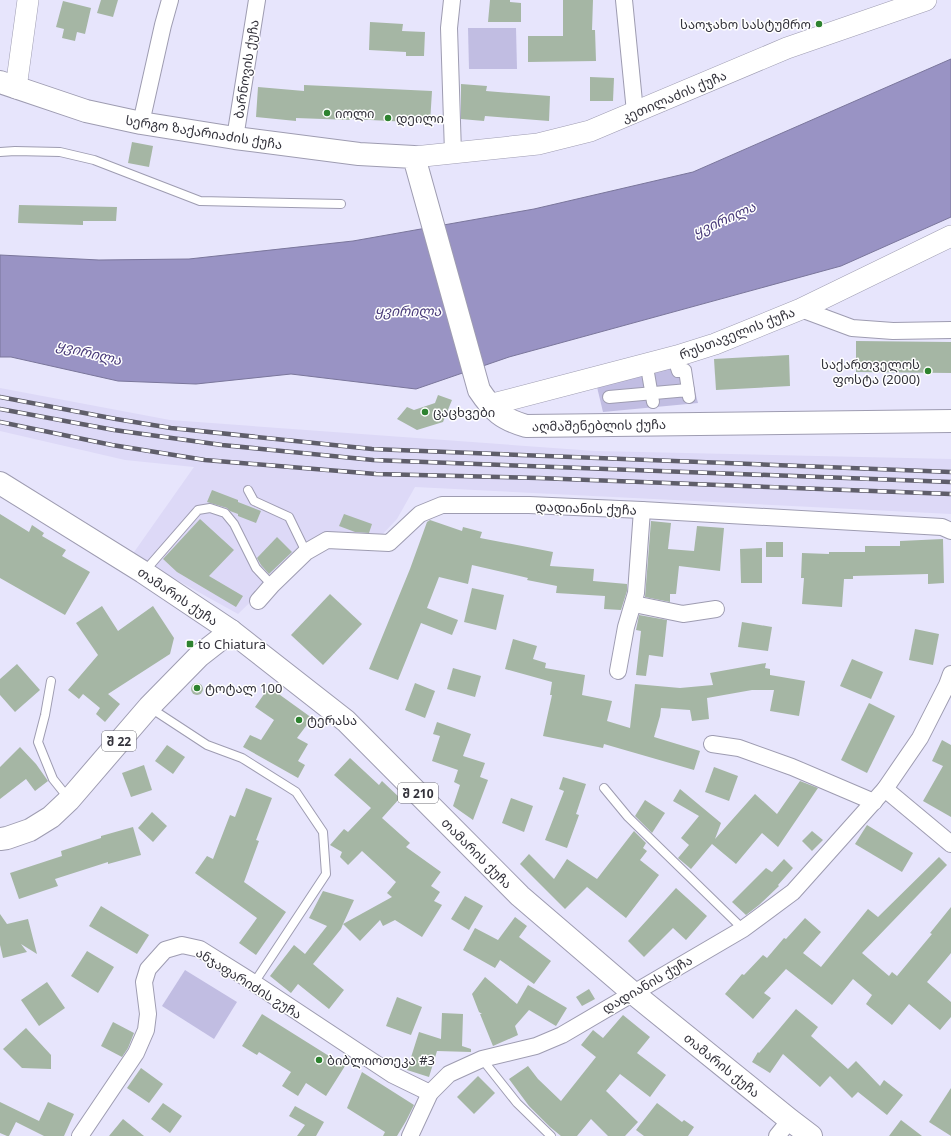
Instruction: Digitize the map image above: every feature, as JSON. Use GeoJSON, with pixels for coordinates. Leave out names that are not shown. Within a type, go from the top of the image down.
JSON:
{"type":"FeatureCollection","features":[{"type":"Feature","properties":{"kind":"main road","name":"სერგო ზაქარიაძის ქუჩა"},"geometry":{"type":"LineString","coordinates":[[8,85],[86,111],[141,123],[235,138],[359,154],[414,157]]}},
{"type":"Feature","properties":{"kind":"main road"},"geometry":{"type":"LineString","coordinates":[[414,157],[484,398]]}},
{"type":"Feature","properties":{"kind":"main road","name":"აღმაშენებლის ქუჩა"},"geometry":{"type":"LineString","coordinates":[[484,398],[509,421],[526,426],[951,421]]}},
{"type":"Feature","properties":{"kind":"main road","name":"თამარის ქუჩა"},"geometry":{"type":"LineString","coordinates":[[0,483],[143,572],[231,631],[346,721],[520,896],[633,992],[783,1128],[811,1136]]}},
{"type":"Feature","properties":{"kind":"main road","name":"შ 22"},"geometry":{"type":"LineString","coordinates":[[2,835],[35,827],[51,817],[69,800],[149,707],[199,656],[231,631]]}},
{"type":"Feature","properties":{"kind":"street"},"geometry":{"type":"LineString","coordinates":[[8,85],[28,0]]}},
{"type":"Feature","properties":{"kind":"street"},"geometry":{"type":"LineString","coordinates":[[141,123],[162,26],[170,0]]}},
{"type":"Feature","properties":{"kind":"street","name":"ბარნოვის ქუჩა"},"geometry":{"type":"LineString","coordinates":[[235,138],[257,0]]}},
{"type":"Feature","properties":{"kind":"street"},"geometry":{"type":"LineString","coordinates":[[452,0],[449,28],[453,153]]}},
{"type":"Feature","properties":{"kind":"street"},"geometry":{"type":"LineString","coordinates":[[624,0],[635,112]]}},
{"type":"Feature","properties":{"kind":"street","name":"კეთილაძის ქუჩა"},"geometry":{"type":"LineString","coordinates":[[414,157],[538,144],[590,131],[787,48],[926,0]]}},
{"type":"Feature","properties":{"kind":"street","name":"რუსთაველის ქუჩა"},"geometry":{"type":"LineString","coordinates":[[484,398],[685,354],[715,344],[801,309],[951,236]]}},
{"type":"Feature","properties":{"kind":"street"},"geometry":{"type":"LineString","coordinates":[[801,309],[852,328],[893,331],[951,330]]}},
{"type":"Feature","properties":{"kind":"street"},"geometry":{"type":"LineString","coordinates":[[609,397],[652,397],[689,394],[685,370],[678,372],[676,365]]}},
{"type":"Feature","properties":{"kind":"street"},"geometry":{"type":"LineString","coordinates":[[648,373],[652,397]]}},
{"type":"Feature","properties":{"kind":"street","name":"დადიანის ქუჩა"},"geometry":{"type":"LineString","coordinates":[[258,601],[306,552],[327,540],[389,543],[420,514],[442,505],[642,510],[942,527],[951,531]]}},
{"type":"Feature","properties":{"kind":"street"},"geometry":{"type":"LineString","coordinates":[[618,671],[626,627],[636,593],[642,510]]}},
{"type":"Feature","properties":{"kind":"street"},"geometry":{"type":"LineString","coordinates":[[634,604],[683,614],[716,609]]}},
{"type":"Feature","properties":{"kind":"street","name":"დადიანის ქუჩა"},"geometry":{"type":"LineString","coordinates":[[410,1136],[430,1093],[449,1074],[482,1059],[536,1046],[562,1035],[633,992],[743,929],[793,892],[885,789],[920,738],[947,686],[951,674]]}},
{"type":"Feature","properties":{"kind":"street"},"geometry":{"type":"LineString","coordinates":[[712,744],[738,748],[792,767],[874,802]]}},
{"type":"Feature","properties":{"kind":"street"},"geometry":{"type":"LineString","coordinates":[[885,789],[951,844]]}},
{"type":"Feature","properties":{"kind":"street","name":"ანჯაფარიძის ჷუჩა"},"geometry":{"type":"LineString","coordinates":[[80,1136],[136,1053],[146,1030],[148,1014],[144,982],[148,969],[165,950],[182,945],[200,949],[254,983],[393,1076],[430,1093]]}},
{"type":"Feature","properties":{"kind":"lane"},"geometry":{"type":"LineString","coordinates":[[0,152],[60,152],[94,160],[200,201],[341,204]]}},
{"type":"Feature","properties":{"kind":"lane"},"geometry":{"type":"LineString","coordinates":[[248,490],[254,501],[289,517],[306,552]]}},
{"type":"Feature","properties":{"kind":"lane"},"geometry":{"type":"LineString","coordinates":[[143,572],[198,510],[210,508],[225,513],[234,524],[256,568],[272,585]]}},
{"type":"Feature","properties":{"kind":"lane"},"geometry":{"type":"LineString","coordinates":[[52,681],[38,742],[53,779],[69,800]]}},
{"type":"Feature","properties":{"kind":"lane"},"geometry":{"type":"LineString","coordinates":[[149,707],[207,745],[242,758],[296,792],[323,832],[326,874],[254,983]]}},
{"type":"Feature","properties":{"kind":"lane"},"geometry":{"type":"LineString","coordinates":[[604,788],[628,817],[743,929]]}},
{"type":"Feature","properties":{"kind":"lane"},"geometry":{"type":"LineString","coordinates":[[482,1059],[517,1102],[551,1136]]}},
{"type":"Feature","properties":{"kind":"shaded area"},"geometry":{"type":"Polygon","coordinates":[[[468,28],[516,28],[517,69],[469,69],[468,28]]]}},
{"type":"Feature","properties":{"kind":"shaded area"},"geometry":{"type":"Polygon","coordinates":[[[687,361],[698,403],[603,412],[597,387],[687,361]]]}},
{"type":"Feature","properties":{"kind":"shaded area"},"geometry":{"type":"Polygon","coordinates":[[[0,388],[170,420],[595,451],[951,459],[951,514],[415,487],[397,519],[378,539],[316,538],[238,614],[132,555],[194,467],[125,460],[0,431],[0,388]]]}},
{"type":"Feature","properties":{"kind":"shaded area"},"geometry":{"type":"Polygon","coordinates":[[[185,970],[237,1002],[214,1039],[162,1006],[185,970]]]}},
{"type":"Feature","properties":{"kind":"water","name":"ყვირილა"},"geometry":{"type":"Polygon","coordinates":[[[951,59],[951,217],[841,266],[509,357],[416,389],[291,374],[196,384],[118,381],[11,357],[0,357],[0,255],[99,260],[189,259],[353,241],[534,209],[693,172],[951,59]]]}},
{"type":"Feature","properties":{"kind":"building"},"geometry":{"type":"Polygon","coordinates":[[[101,0],[118,0],[113,17],[97,13],[101,0]]]}},
{"type":"Feature","properties":{"kind":"building"},"geometry":{"type":"Polygon","coordinates":[[[490,0],[510,0],[510,2],[521,3],[521,22],[488,22],[490,0]]]}},
{"type":"Feature","properties":{"kind":"building"},"geometry":{"type":"Polygon","coordinates":[[[563,0],[593,0],[592,30],[595,30],[596,61],[528,62],[528,36],[563,36],[563,0]]]}},
{"type":"Feature","properties":{"kind":"building"},"geometry":{"type":"Polygon","coordinates":[[[63,1],[91,8],[85,34],[77,32],[75,41],[62,38],[64,29],[56,27],[63,1]]]}},
{"type":"Feature","properties":{"kind":"building"},"geometry":{"type":"Polygon","coordinates":[[[370,22],[403,24],[402,31],[425,32],[424,56],[406,56],[406,52],[369,50],[370,22]]]}},
{"type":"Feature","properties":{"kind":"building"},"geometry":{"type":"Polygon","coordinates":[[[590,77],[614,78],[613,101],[590,101],[590,77]]]}},
{"type":"Feature","properties":{"kind":"building"},"geometry":{"type":"Polygon","coordinates":[[[461,84],[487,86],[486,91],[550,96],[549,121],[485,116],[484,121],[461,119],[461,84]]]}},
{"type":"Feature","properties":{"kind":"building"},"geometry":{"type":"Polygon","coordinates":[[[304,85],[432,91],[430,123],[296,118],[296,121],[256,117],[258,87],[304,91],[304,85]]]}},
{"type":"Feature","properties":{"kind":"building"},"geometry":{"type":"Polygon","coordinates":[[[132,142],[153,146],[149,167],[128,163],[132,142]]]}},
{"type":"Feature","properties":{"kind":"building"},"geometry":{"type":"Polygon","coordinates":[[[19,205],[117,207],[116,221],[83,221],[83,225],[18,223],[19,205]]]}},
{"type":"Feature","properties":{"kind":"building"},"geometry":{"type":"Polygon","coordinates":[[[856,341],[951,342],[951,373],[856,372],[856,341]]]}},
{"type":"Feature","properties":{"kind":"building"},"geometry":{"type":"Polygon","coordinates":[[[789,355],[790,386],[716,390],[714,359],[789,355]]]}},
{"type":"Feature","properties":{"kind":"building"},"geometry":{"type":"Polygon","coordinates":[[[438,395],[452,400],[443,422],[417,430],[397,419],[407,407],[414,410],[435,403],[438,395]]]}},
{"type":"Feature","properties":{"kind":"building"},"geometry":{"type":"Polygon","coordinates":[[[212,490],[261,511],[256,523],[238,516],[238,514],[227,508],[207,502],[212,490]]]}},
{"type":"Feature","properties":{"kind":"building"},"geometry":{"type":"Polygon","coordinates":[[[0,514],[29,532],[32,525],[44,533],[42,536],[66,550],[62,556],[90,572],[65,615],[0,578],[0,514]]]}},
{"type":"Feature","properties":{"kind":"building"},"geometry":{"type":"Polygon","coordinates":[[[344,514],[372,524],[369,533],[355,532],[339,526],[344,514]]]}},
{"type":"Feature","properties":{"kind":"building"},"geometry":{"type":"Polygon","coordinates":[[[200,519],[234,550],[209,576],[243,596],[236,607],[177,572],[163,559],[200,519]]]}},
{"type":"Feature","properties":{"kind":"building"},"geometry":{"type":"Polygon","coordinates":[[[430,520],[462,531],[463,527],[482,532],[480,538],[553,552],[550,566],[594,569],[593,581],[627,584],[627,591],[621,610],[604,609],[605,596],[556,593],[557,586],[527,580],[528,578],[472,565],[468,584],[439,577],[427,608],[458,620],[452,635],[421,623],[398,680],[369,669],[410,569],[427,522],[430,520]]]}},
{"type":"Feature","properties":{"kind":"building"},"geometry":{"type":"Polygon","coordinates":[[[651,521],[671,523],[668,549],[694,551],[697,526],[724,528],[720,571],[679,566],[676,594],[670,594],[670,602],[645,597],[651,521]]]}},
{"type":"Feature","properties":{"kind":"building"},"geometry":{"type":"Polygon","coordinates":[[[277,537],[292,552],[269,574],[257,558],[277,537]]]}},
{"type":"Feature","properties":{"kind":"building"},"geometry":{"type":"Polygon","coordinates":[[[943,539],[944,583],[928,584],[928,574],[853,576],[853,579],[844,579],[842,607],[802,604],[804,578],[801,578],[802,553],[829,554],[829,552],[865,552],[865,546],[900,546],[900,541],[943,539]]]}},
{"type":"Feature","properties":{"kind":"building"},"geometry":{"type":"Polygon","coordinates":[[[766,542],[783,542],[783,557],[766,557],[766,542]]]}},
{"type":"Feature","properties":{"kind":"building"},"geometry":{"type":"Polygon","coordinates":[[[762,548],[762,583],[741,583],[740,549],[762,548]]]}},
{"type":"Feature","properties":{"kind":"building"},"geometry":{"type":"Polygon","coordinates":[[[472,588],[504,595],[496,630],[464,622],[472,588]]]}},
{"type":"Feature","properties":{"kind":"building"},"geometry":{"type":"Polygon","coordinates":[[[330,594],[362,624],[323,665],[291,635],[330,594]]]}},
{"type":"Feature","properties":{"kind":"building"},"geometry":{"type":"Polygon","coordinates":[[[102,606],[118,631],[153,606],[174,638],[170,654],[108,694],[120,704],[105,722],[96,714],[100,708],[83,694],[79,699],[68,690],[98,655],[76,623],[102,606]]]}},
{"type":"Feature","properties":{"kind":"building"},"geometry":{"type":"Polygon","coordinates":[[[639,615],[667,620],[663,657],[649,655],[646,676],[636,675],[641,631],[636,630],[639,615]]]}},
{"type":"Feature","properties":{"kind":"building"},"geometry":{"type":"Polygon","coordinates":[[[742,622],[772,627],[768,651],[738,647],[742,622]]]}},
{"type":"Feature","properties":{"kind":"building"},"geometry":{"type":"Polygon","coordinates":[[[915,629],[939,634],[933,665],[909,660],[915,629]]]}},
{"type":"Feature","properties":{"kind":"building"},"geometry":{"type":"Polygon","coordinates":[[[513,639],[537,646],[533,659],[546,663],[545,668],[585,675],[582,695],[612,701],[607,721],[630,728],[635,684],[680,688],[713,685],[710,673],[766,663],[765,668],[770,669],[770,675],[805,681],[799,716],[770,711],[774,690],[752,690],[707,698],[709,719],[692,721],[690,710],[661,708],[654,737],[700,751],[694,770],[604,744],[603,748],[543,736],[552,695],[550,695],[552,682],[505,669],[513,639]]]}},
{"type":"Feature","properties":{"kind":"building"},"geometry":{"type":"Polygon","coordinates":[[[852,659],[883,672],[871,699],[840,686],[852,659]]]}},
{"type":"Feature","properties":{"kind":"building"},"geometry":{"type":"Polygon","coordinates":[[[17,664],[40,690],[15,712],[0,695],[0,679],[17,664]]]}},
{"type":"Feature","properties":{"kind":"building"},"geometry":{"type":"Polygon","coordinates":[[[453,668],[481,676],[475,697],[447,689],[453,668]]]}},
{"type":"Feature","properties":{"kind":"building"},"geometry":{"type":"Polygon","coordinates":[[[195,683],[199,683],[203,689],[199,695],[195,695],[191,691],[191,687],[195,683]]]}},
{"type":"Feature","properties":{"kind":"building"},"geometry":{"type":"Polygon","coordinates":[[[415,683],[435,691],[425,718],[405,710],[415,683]]]}},
{"type":"Feature","properties":{"kind":"building"},"geometry":{"type":"Polygon","coordinates":[[[269,687],[312,718],[297,738],[308,744],[298,761],[305,765],[298,778],[243,747],[250,735],[261,740],[274,720],[255,707],[269,687]]]}},
{"type":"Feature","properties":{"kind":"building"},"geometry":{"type":"Polygon","coordinates":[[[869,703],[895,716],[867,773],[841,760],[869,703]]]}},
{"type":"Feature","properties":{"kind":"building"},"geometry":{"type":"Polygon","coordinates":[[[437,722],[471,734],[463,756],[485,763],[480,777],[488,780],[473,820],[453,806],[460,785],[454,782],[458,770],[432,761],[440,736],[433,734],[437,722]]]}},
{"type":"Feature","properties":{"kind":"building"},"geometry":{"type":"Polygon","coordinates":[[[942,740],[951,745],[951,817],[923,801],[943,766],[932,761],[942,740]]]}},
{"type":"Feature","properties":{"kind":"building"},"geometry":{"type":"Polygon","coordinates":[[[167,745],[185,757],[173,774],[155,761],[167,745]]]}},
{"type":"Feature","properties":{"kind":"building"},"geometry":{"type":"Polygon","coordinates":[[[20,747],[36,764],[48,781],[35,791],[26,779],[0,799],[0,767],[20,747]]]}},
{"type":"Feature","properties":{"kind":"building"},"geometry":{"type":"Polygon","coordinates":[[[350,758],[379,785],[382,781],[400,798],[382,818],[410,843],[406,847],[441,872],[431,886],[440,892],[434,901],[442,905],[422,937],[395,920],[383,926],[380,920],[360,941],[343,924],[392,897],[387,893],[396,882],[362,851],[348,865],[340,857],[342,852],[330,845],[344,829],[348,832],[371,808],[334,775],[350,758]]]}},
{"type":"Feature","properties":{"kind":"building"},"geometry":{"type":"Polygon","coordinates":[[[144,765],[152,790],[131,797],[122,773],[144,765]]]}},
{"type":"Feature","properties":{"kind":"building"},"geometry":{"type":"Polygon","coordinates":[[[714,767],[738,776],[729,801],[705,792],[714,767]]]}},
{"type":"Feature","properties":{"kind":"building"},"geometry":{"type":"Polygon","coordinates":[[[563,777],[586,784],[576,814],[579,815],[567,848],[545,840],[564,791],[559,789],[563,777]]]}},
{"type":"Feature","properties":{"kind":"building"},"geometry":{"type":"Polygon","coordinates":[[[800,781],[818,788],[778,847],[762,833],[736,864],[712,844],[691,869],[678,858],[689,845],[681,838],[699,816],[673,801],[680,789],[721,823],[715,839],[755,794],[777,814],[800,781]]]}},
{"type":"Feature","properties":{"kind":"building"},"geometry":{"type":"Polygon","coordinates":[[[246,788],[272,798],[256,840],[259,841],[244,882],[286,912],[256,955],[239,943],[257,918],[195,873],[207,856],[213,859],[230,815],[235,817],[246,788]]]}},
{"type":"Feature","properties":{"kind":"building"},"geometry":{"type":"Polygon","coordinates":[[[511,798],[533,806],[524,832],[502,823],[511,798]]]}},
{"type":"Feature","properties":{"kind":"building"},"geometry":{"type":"Polygon","coordinates":[[[645,800],[665,813],[652,833],[635,816],[645,800]]]}},
{"type":"Feature","properties":{"kind":"building"},"geometry":{"type":"Polygon","coordinates":[[[152,812],[167,826],[153,842],[138,828],[152,812]]]}},
{"type":"Feature","properties":{"kind":"building"},"geometry":{"type":"Polygon","coordinates":[[[867,825],[913,853],[902,872],[855,844],[867,825]]]}},
{"type":"Feature","properties":{"kind":"building"},"geometry":{"type":"Polygon","coordinates":[[[133,827],[141,855],[108,864],[108,862],[55,879],[58,886],[19,899],[10,873],[62,856],[61,851],[101,838],[101,836],[133,827]]]}},
{"type":"Feature","properties":{"kind":"building"},"geometry":{"type":"Polygon","coordinates":[[[634,831],[646,843],[643,848],[647,851],[640,860],[659,875],[626,918],[587,887],[565,909],[520,864],[529,854],[554,879],[567,859],[597,879],[634,831]]]}},
{"type":"Feature","properties":{"kind":"building"},"geometry":{"type":"Polygon","coordinates":[[[812,831],[823,840],[812,851],[802,841],[812,831]]]}},
{"type":"Feature","properties":{"kind":"building"},"geometry":{"type":"Polygon","coordinates":[[[939,857],[947,865],[862,953],[889,976],[892,972],[897,976],[932,934],[930,933],[951,907],[951,953],[927,982],[951,1002],[951,1017],[940,1030],[909,1004],[892,1025],[866,1004],[872,995],[853,979],[832,1005],[786,969],[764,993],[771,998],[753,1019],[725,994],[742,974],[744,975],[763,955],[767,958],[784,938],[786,939],[805,918],[821,932],[803,953],[821,967],[868,909],[878,917],[939,857]]]}},
{"type":"Feature","properties":{"kind":"building"},"geometry":{"type":"Polygon","coordinates":[[[784,859],[793,868],[778,885],[779,886],[746,915],[732,902],[766,868],[772,872],[784,859]]]}},
{"type":"Feature","properties":{"kind":"building"},"geometry":{"type":"Polygon","coordinates":[[[676,888],[707,916],[686,940],[673,928],[644,957],[628,941],[676,888]]]}},
{"type":"Feature","properties":{"kind":"building"},"geometry":{"type":"Polygon","coordinates":[[[323,891],[354,900],[341,929],[313,964],[344,990],[329,1009],[298,984],[291,993],[270,976],[294,945],[305,954],[327,926],[309,918],[323,891]]]}},
{"type":"Feature","properties":{"kind":"building"},"geometry":{"type":"Polygon","coordinates":[[[465,896],[483,906],[469,930],[451,919],[465,896]]]}},
{"type":"Feature","properties":{"kind":"building"},"geometry":{"type":"Polygon","coordinates":[[[101,906],[149,935],[137,954],[89,926],[101,906]]]}},
{"type":"Feature","properties":{"kind":"building"},"geometry":{"type":"Polygon","coordinates":[[[0,914],[7,924],[28,919],[37,954],[21,944],[27,952],[3,958],[0,945],[0,914]]]}},
{"type":"Feature","properties":{"kind":"building"},"geometry":{"type":"Polygon","coordinates":[[[515,917],[527,926],[519,937],[551,961],[534,984],[500,960],[495,968],[463,950],[475,928],[498,940],[515,917]]]}},
{"type":"Feature","properties":{"kind":"building"},"geometry":{"type":"Polygon","coordinates":[[[87,951],[114,967],[98,993],[71,976],[87,951]]]}},
{"type":"Feature","properties":{"kind":"building"},"geometry":{"type":"Polygon","coordinates":[[[485,977],[517,1004],[528,985],[567,1008],[556,1026],[529,1010],[515,1026],[518,1035],[493,1046],[480,1014],[482,1014],[479,1012],[472,994],[485,977]]]}},
{"type":"Feature","properties":{"kind":"building"},"geometry":{"type":"Polygon","coordinates":[[[47,982],[65,1008],[39,1026],[21,1000],[47,982]]]}},
{"type":"Feature","properties":{"kind":"building"},"geometry":{"type":"Polygon","coordinates":[[[589,989],[595,999],[582,1006],[576,997],[589,989]]]}},
{"type":"Feature","properties":{"kind":"building"},"geometry":{"type":"Polygon","coordinates":[[[397,997],[422,1007],[411,1035],[386,1026],[397,997]]]}},
{"type":"Feature","properties":{"kind":"building"},"geometry":{"type":"Polygon","coordinates":[[[796,1009],[818,1027],[811,1036],[848,1069],[856,1061],[880,1086],[884,1080],[903,1095],[887,1115],[858,1092],[852,1098],[830,1076],[820,1087],[783,1054],[770,1073],[752,1062],[758,1052],[759,1053],[796,1009]]]}},
{"type":"Feature","properties":{"kind":"building"},"geometry":{"type":"Polygon","coordinates":[[[442,1013],[463,1014],[462,1046],[471,1049],[471,1052],[437,1051],[429,1077],[407,1070],[419,1032],[441,1039],[442,1013]]]}},
{"type":"Feature","properties":{"kind":"building"},"geometry":{"type":"Polygon","coordinates":[[[262,1014],[345,1066],[326,1096],[306,1083],[298,1096],[282,1086],[291,1072],[259,1052],[257,1055],[242,1046],[262,1014]]]}},
{"type":"Feature","properties":{"kind":"building"},"geometry":{"type":"Polygon","coordinates":[[[623,1015],[650,1037],[637,1053],[666,1075],[650,1097],[620,1074],[606,1091],[638,1122],[625,1136],[608,1136],[591,1119],[577,1136],[561,1136],[529,1106],[509,1079],[528,1066],[538,1079],[561,1101],[596,1057],[581,1045],[593,1030],[603,1038],[623,1015]]]}},
{"type":"Feature","properties":{"kind":"building"},"geometry":{"type":"Polygon","coordinates":[[[113,1022],[134,1033],[128,1048],[122,1057],[101,1046],[113,1022]]]}},
{"type":"Feature","properties":{"kind":"building"},"geometry":{"type":"Polygon","coordinates":[[[26,1028],[51,1055],[51,1069],[22,1068],[3,1049],[26,1028]]]}},
{"type":"Feature","properties":{"kind":"building"},"geometry":{"type":"Polygon","coordinates":[[[141,1068],[163,1084],[149,1103],[127,1088],[141,1068]]]}},
{"type":"Feature","properties":{"kind":"building"},"geometry":{"type":"Polygon","coordinates":[[[362,1072],[414,1105],[397,1136],[383,1136],[385,1132],[347,1108],[362,1072]]]}},
{"type":"Feature","properties":{"kind":"building"},"geometry":{"type":"Polygon","coordinates":[[[478,1076],[495,1093],[474,1114],[457,1097],[478,1076]]]}},
{"type":"Feature","properties":{"kind":"building"},"geometry":{"type":"Polygon","coordinates":[[[951,1088],[951,1136],[929,1122],[951,1088]]]}},
{"type":"Feature","properties":{"kind":"building"},"geometry":{"type":"Polygon","coordinates":[[[0,1102],[39,1121],[48,1102],[74,1114],[64,1136],[44,1136],[16,1122],[9,1136],[7,1136],[0,1133],[0,1102]]]}},
{"type":"Feature","properties":{"kind":"building"},"geometry":{"type":"Polygon","coordinates":[[[163,1103],[182,1116],[170,1133],[151,1119],[163,1103]]]}},
{"type":"Feature","properties":{"kind":"building"},"geometry":{"type":"Polygon","coordinates":[[[657,1103],[682,1122],[684,1120],[694,1127],[688,1136],[644,1136],[636,1130],[657,1103]]]}},
{"type":"Feature","properties":{"kind":"building"},"geometry":{"type":"Polygon","coordinates":[[[295,1106],[324,1122],[316,1136],[297,1136],[305,1125],[289,1116],[295,1106]]]}},
{"type":"Feature","properties":{"kind":"building"},"geometry":{"type":"Polygon","coordinates":[[[123,1119],[144,1136],[109,1136],[123,1119]]]}},
{"type":"Feature","properties":{"kind":"building"},"geometry":{"type":"Polygon","coordinates":[[[901,1120],[922,1136],[889,1136],[901,1120]]]}},
{"type":"Feature","properties":{"kind":"railway"},"geometry":{"type":"LineString","coordinates":[[0,397],[171,428],[372,449],[951,472]]}},
{"type":"Feature","properties":{"kind":"railway"},"geometry":{"type":"LineString","coordinates":[[0,409],[114,430],[222,445],[373,460],[951,482]]}},
{"type":"Feature","properties":{"kind":"railway"},"geometry":{"type":"LineString","coordinates":[[0,422],[112,445],[205,460],[376,474],[538,478],[951,494]]}},
{"type":"Feature","properties":{"kind":"place","name":"საოჯახო სასტუმრო"},"geometry":{"type":"Point","coordinates":[819,24]}},
{"type":"Feature","properties":{"kind":"place","name":"იოლი"},"geometry":{"type":"Point","coordinates":[327,113]}},
{"type":"Feature","properties":{"kind":"place","name":"დეილი"},"geometry":{"type":"Point","coordinates":[388,118]}},
{"type":"Feature","properties":{"kind":"place","name":"საქართველოს ფოსტა (2000)"},"geometry":{"type":"Point","coordinates":[928,371]}},
{"type":"Feature","properties":{"kind":"place","name":"ცაცხვები"},"geometry":{"type":"Point","coordinates":[425,412]}},
{"type":"Feature","properties":{"kind":"place","name":"to Chiatura"},"geometry":{"type":"Point","coordinates":[190,644]}},
{"type":"Feature","properties":{"kind":"place","name":"ტოტალ 100"},"geometry":{"type":"Point","coordinates":[197,688]}},
{"type":"Feature","properties":{"kind":"place","name":"ტერასა"},"geometry":{"type":"Point","coordinates":[299,720]}},
{"type":"Feature","properties":{"kind":"place","name":"ბიბლიოთეკა #3"},"geometry":{"type":"Point","coordinates":[319,1060]}}]}
